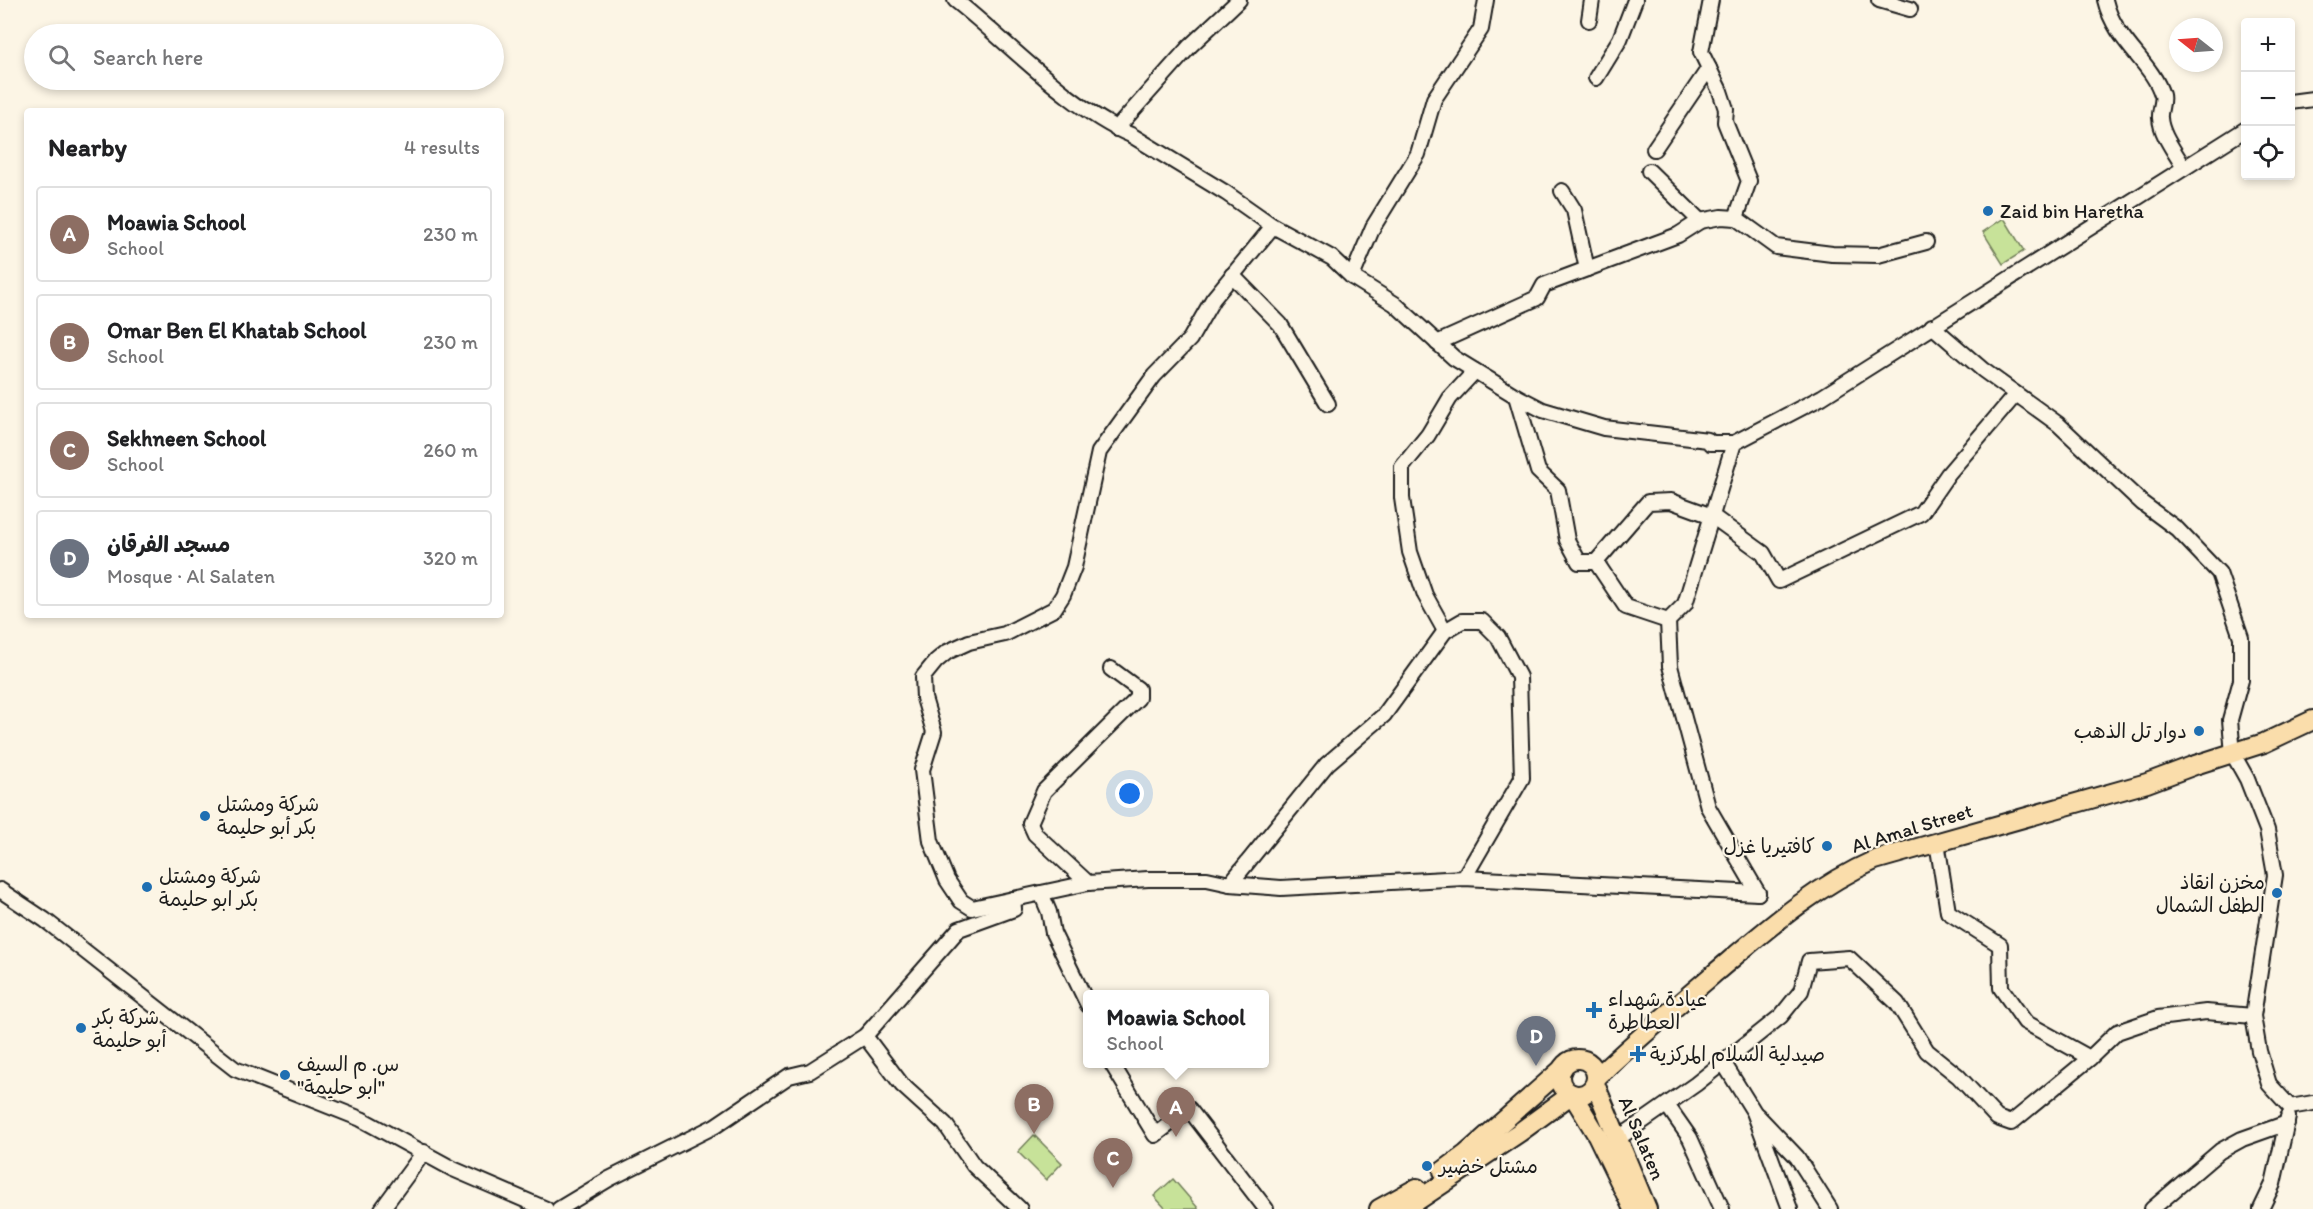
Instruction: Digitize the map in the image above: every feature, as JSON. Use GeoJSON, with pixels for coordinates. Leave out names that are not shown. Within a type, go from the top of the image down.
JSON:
{"type":"FeatureCollection","features":[{"type":"Feature","properties":{"kind":"main road","name":"Al Amal Street"},"geometry":{"type":"LineString","coordinates":[[1596,1081],[1637,1038],[1809,896],[1844,874],[1875,860],[2147,783],[2264,743],[2313,720]]}},
{"type":"Feature","properties":{"kind":"main road"},"geometry":{"type":"LineString","coordinates":[[1379,1209],[1446,1169],[1466,1154],[1570,1061],[1583,1059],[1593,1066],[1596,1081],[1582,1095],[1572,1094],[1520,1132],[1405,1209]]}},
{"type":"Feature","properties":{"kind":"main road"},"geometry":{"type":"LineString","coordinates":[[1562,1070],[1561,1081],[1572,1094]]}},
{"type":"Feature","properties":{"kind":"main road","name":"Al Salaten"},"geometry":{"type":"LineString","coordinates":[[1596,1081],[1616,1140],[1647,1209]]}},
{"type":"Feature","properties":{"kind":"main road","name":"Al Salaten"},"geometry":{"type":"LineString","coordinates":[[1572,1094],[1597,1135],[1633,1209]]}},
{"type":"Feature","properties":{"kind":"street"},"geometry":{"type":"LineString","coordinates":[[955,0],[1060,89],[1116,129],[1131,135],[1226,193],[1273,226],[1332,258],[1352,277],[1395,304],[1454,358],[1516,396],[1543,410],[1604,428],[1708,440],[1710,443],[1734,443],[1822,397],[2241,132]]}},
{"type":"Feature","properties":{"kind":"street"},"geometry":{"type":"LineString","coordinates":[[1116,129],[1190,46],[1239,0]]}},
{"type":"Feature","properties":{"kind":"street"},"geometry":{"type":"LineString","coordinates":[[1352,277],[1373,227],[1418,154],[1434,99],[1481,29],[1486,0]]}},
{"type":"Feature","properties":{"kind":"street"},"geometry":{"type":"LineString","coordinates":[[1589,20],[1592,0]]}},
{"type":"Feature","properties":{"kind":"street"},"geometry":{"type":"LineString","coordinates":[[1596,78],[1620,39],[1635,0]]}},
{"type":"Feature","properties":{"kind":"street"},"geometry":{"type":"LineString","coordinates":[[1711,0],[1701,52],[1726,109],[1725,122],[1749,181],[1736,218]]}},
{"type":"Feature","properties":{"kind":"street"},"geometry":{"type":"LineString","coordinates":[[1879,0],[1910,9]]}},
{"type":"Feature","properties":{"kind":"street"},"geometry":{"type":"LineString","coordinates":[[2105,0],[2108,14],[2121,38],[2151,76],[2162,96],[2160,119],[2165,134],[2184,168]]}},
{"type":"Feature","properties":{"kind":"street"},"geometry":{"type":"LineString","coordinates":[[1654,149],[1709,68]]}},
{"type":"Feature","properties":{"kind":"street"},"geometry":{"type":"LineString","coordinates":[[2295,101],[2313,99]]}},
{"type":"Feature","properties":{"kind":"street"},"geometry":{"type":"LineString","coordinates":[[1649,171],[1700,221]]}},
{"type":"Feature","properties":{"kind":"street"},"geometry":{"type":"LineString","coordinates":[[1562,191],[1574,210],[1587,269]]}},
{"type":"Feature","properties":{"kind":"street"},"geometry":{"type":"LineString","coordinates":[[1437,343],[1537,298],[1544,285],[1678,235],[1700,221],[1721,217],[1736,218],[1776,247],[1832,254],[1878,255],[1926,242]]}},
{"type":"Feature","properties":{"kind":"street"},"geometry":{"type":"LineString","coordinates":[[1273,226],[1213,299],[1190,339],[1154,376],[1099,452],[1074,567],[1063,595],[1054,609],[1005,634],[969,642],[947,652],[923,677],[924,698],[934,732],[922,770],[931,841],[938,862],[961,901],[972,908],[1088,883],[1207,879],[1230,884],[1281,888],[1464,878],[1758,893],[1708,807],[1670,666],[1668,621],[1685,604],[1734,443]]}},
{"type":"Feature","properties":{"kind":"street"},"geometry":{"type":"LineString","coordinates":[[1232,275],[1280,324],[1328,404]]}},
{"type":"Feature","properties":{"kind":"street"},"geometry":{"type":"LineString","coordinates":[[1932,326],[1983,370],[2058,424],[2142,503],[2177,529],[2219,573],[2241,637],[2241,680],[2230,720],[2233,754],[2247,779],[2267,830],[2275,875],[2253,1016],[2259,1051],[2269,1084],[2290,1107]]}},
{"type":"Feature","properties":{"kind":"street"},"geometry":{"type":"LineString","coordinates":[[1444,632],[1425,595],[1410,552],[1402,498],[1402,467],[1428,435],[1450,398],[1473,377],[1475,371]]}},
{"type":"Feature","properties":{"kind":"street"},"geometry":{"type":"LineString","coordinates":[[1516,396],[1538,471],[1558,490],[1567,540],[1579,562],[1596,562],[1648,502],[1671,501],[1712,516],[1763,553],[1779,581],[1921,513],[1948,474],[2016,394]]}},
{"type":"Feature","properties":{"kind":"street"},"geometry":{"type":"LineString","coordinates":[[1596,562],[1626,607],[1668,621]]}},
{"type":"Feature","properties":{"kind":"street"},"geometry":{"type":"LineString","coordinates":[[1230,884],[1327,764],[1384,715],[1444,632],[1462,621],[1482,621],[1498,637],[1519,677],[1522,778],[1464,878]]}},
{"type":"Feature","properties":{"kind":"street"},"geometry":{"type":"LineString","coordinates":[[1088,883],[1035,834],[1030,823],[1044,791],[1138,698],[1138,689],[1111,669]]}},
{"type":"Feature","properties":{"kind":"street"},"geometry":{"type":"LineString","coordinates":[[1937,842],[1948,912],[2000,945],[2001,988],[2025,1022],[2090,1058]]}},
{"type":"Feature","properties":{"kind":"street"},"geometry":{"type":"LineString","coordinates":[[0,890],[45,920],[236,1069],[361,1119],[453,1169],[546,1209]]}},
{"type":"Feature","properties":{"kind":"street"},"geometry":{"type":"LineString","coordinates":[[1041,893],[1049,912],[1053,933],[1083,995]]}},
{"type":"Feature","properties":{"kind":"street"},"geometry":{"type":"LineString","coordinates":[[559,1209],[648,1159],[715,1126],[789,1076],[810,1071],[865,1036],[959,929],[1014,909],[1013,899]]}},
{"type":"Feature","properties":{"kind":"street"},"geometry":{"type":"LineString","coordinates":[[1616,1140],[1667,1105],[1781,1016],[1801,991],[1809,961],[1849,958],[1897,1003],[1927,1051],[1958,1076],[1997,1118],[2011,1123],[2090,1058],[2117,1032],[2158,1018],[2206,1012],[2253,1016]]}},
{"type":"Feature","properties":{"kind":"street"},"geometry":{"type":"LineString","coordinates":[[865,1036],[902,1085],[945,1124],[974,1166],[1020,1209]]}},
{"type":"Feature","properties":{"kind":"street"},"geometry":{"type":"LineString","coordinates":[[1723,1062],[1754,1112],[1790,1209]]}},
{"type":"Feature","properties":{"kind":"street"},"geometry":{"type":"LineString","coordinates":[[1114,1068],[1155,1135],[1188,1109],[1266,1209]]}},
{"type":"Feature","properties":{"kind":"street"},"geometry":{"type":"LineString","coordinates":[[2290,1107],[2313,1103]]}},
{"type":"Feature","properties":{"kind":"street"},"geometry":{"type":"LineString","coordinates":[[1667,1105],[1690,1138],[1722,1209]]}},
{"type":"Feature","properties":{"kind":"street"},"geometry":{"type":"LineString","coordinates":[[2261,1209],[2273,1184],[2290,1107]]}},
{"type":"Feature","properties":{"kind":"street"},"geometry":{"type":"LineString","coordinates":[[1754,1112],[1797,1157],[1830,1209]]}},
{"type":"Feature","properties":{"kind":"street"},"geometry":{"type":"LineString","coordinates":[[2152,1209],[2220,1151],[2242,1139],[2287,1123]]}},
{"type":"Feature","properties":{"kind":"street"},"geometry":{"type":"LineString","coordinates":[[382,1209],[424,1152]]}},
{"type":"Feature","properties":{"kind":"green space"},"geometry":{"type":"Polygon","coordinates":[[[2004,218],[2024,251],[2003,264],[1983,232],[2004,218]]]}},
{"type":"Feature","properties":{"kind":"green space"},"geometry":{"type":"Polygon","coordinates":[[[1034,1135],[1062,1163],[1046,1180],[1018,1152],[1034,1135]]]}},
{"type":"Feature","properties":{"kind":"green space"},"geometry":{"type":"Polygon","coordinates":[[[1173,1179],[1198,1209],[1166,1209],[1154,1196],[1173,1179]]]}},
{"type":"Feature","properties":{"kind":"place","name":"Zaid bin Haretha"},"geometry":{"type":"Point","coordinates":[1988,211]}},
{"type":"Feature","properties":{"kind":"place","name":"دوار تل الذهب"},"geometry":{"type":"Point","coordinates":[2199,731]}},
{"type":"Feature","properties":{"kind":"place","name":"شركة ومشتل بكر أبو حليمة"},"geometry":{"type":"Point","coordinates":[205,816]}},
{"type":"Feature","properties":{"kind":"place","name":"كافتيريا غزل"},"geometry":{"type":"Point","coordinates":[1827,846]}},
{"type":"Feature","properties":{"kind":"place","name":"شركة ومشتل بكر ابو حليمة"},"geometry":{"type":"Point","coordinates":[147,887]}},
{"type":"Feature","properties":{"kind":"place","name":"مخزن انقاذ الطفل الشمال"},"geometry":{"type":"Point","coordinates":[2277,893]}},
{"type":"Feature","properties":{"kind":"place","name":"عيادة شهداء العطاطرة"},"geometry":{"type":"Point","coordinates":[1594,1010]}},
{"type":"Feature","properties":{"kind":"place","name":"شركة بكر أبو حليمة"},"geometry":{"type":"Point","coordinates":[81,1028]}},
{"type":"Feature","properties":{"kind":"place","name":"صيدلية السلام المركزية"},"geometry":{"type":"Point","coordinates":[1638,1054]}},
{"type":"Feature","properties":{"kind":"place","name":"مسجد الفرقان"},"geometry":{"type":"Point","coordinates":[1536,1066]}},
{"type":"Feature","properties":{"kind":"place","name":"س. م السيف \"ابو حليمة\""},"geometry":{"type":"Point","coordinates":[285,1075]}},
{"type":"Feature","properties":{"kind":"place","name":"Omar Ben El Khatab School"},"geometry":{"type":"Point","coordinates":[1034,1134]}},
{"type":"Feature","properties":{"kind":"place","name":"Moawia School"},"geometry":{"type":"Point","coordinates":[1176,1137]}},
{"type":"Feature","properties":{"kind":"place","name":"مشتل خضير"},"geometry":{"type":"Point","coordinates":[1427,1166]}},
{"type":"Feature","properties":{"kind":"place","name":"Sekhneen School"},"geometry":{"type":"Point","coordinates":[1113,1188]}}]}
